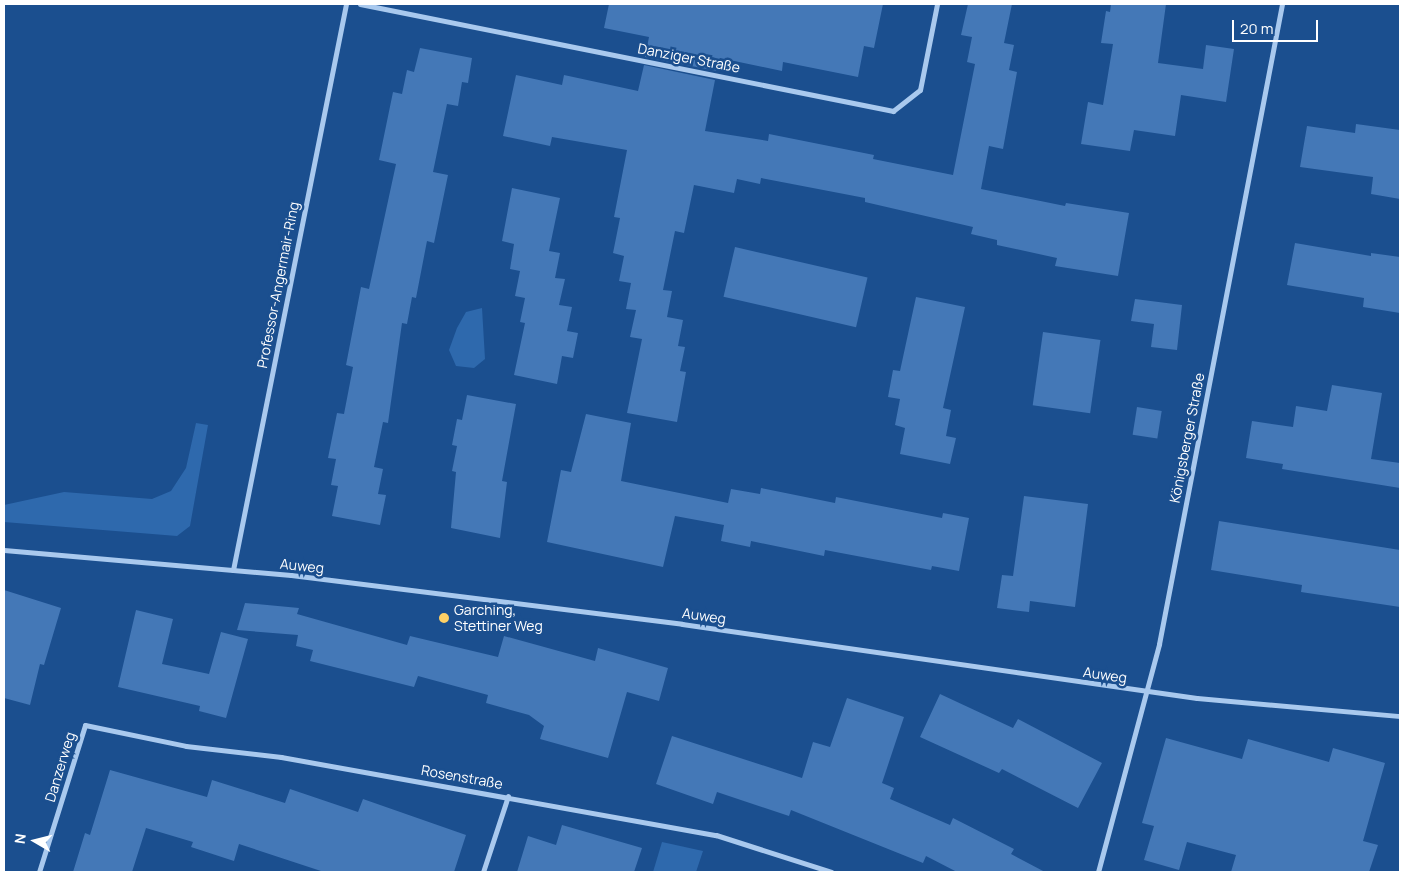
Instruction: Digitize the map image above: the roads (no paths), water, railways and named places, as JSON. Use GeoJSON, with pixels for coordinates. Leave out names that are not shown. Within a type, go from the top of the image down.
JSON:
{"type":"FeatureCollection","features":[{"type":"Feature","properties":{"kind":"street","name":"Professor-Angermair-Ring"},"geometry":{"type":"LineString","coordinates":[[233,570],[346,4]]}},
{"type":"Feature","properties":{"kind":"street","name":"Danziger Straße"},"geometry":{"type":"LineString","coordinates":[[360,4],[893,111],[920,90],[937,4]]}},
{"type":"Feature","properties":{"kind":"street","name":"Königsberger Straße"},"geometry":{"type":"LineString","coordinates":[[1098,872],[1148,692],[1282,4]]}},
{"type":"Feature","properties":{"kind":"street","name":"Auweg"},"geometry":{"type":"LineString","coordinates":[[4,550],[233,570],[682,624],[1148,692],[1400,716]]}},
{"type":"Feature","properties":{"kind":"street","name":"Rosenstraße"},"geometry":{"type":"LineString","coordinates":[[85,725],[186,746],[282,757],[508,796],[716,835],[831,872]]}},
{"type":"Feature","properties":{"kind":"street","name":"Danzerweg"},"geometry":{"type":"LineString","coordinates":[[39,872],[85,725]]}},
{"type":"Feature","properties":{"kind":"street"},"geometry":{"type":"LineString","coordinates":[[483,872],[508,796]]}},
{"type":"Feature","properties":{"kind":"place","name":"Garching, Stettiner Weg"},"geometry":{"type":"Point","coordinates":[444,618]}}]}
